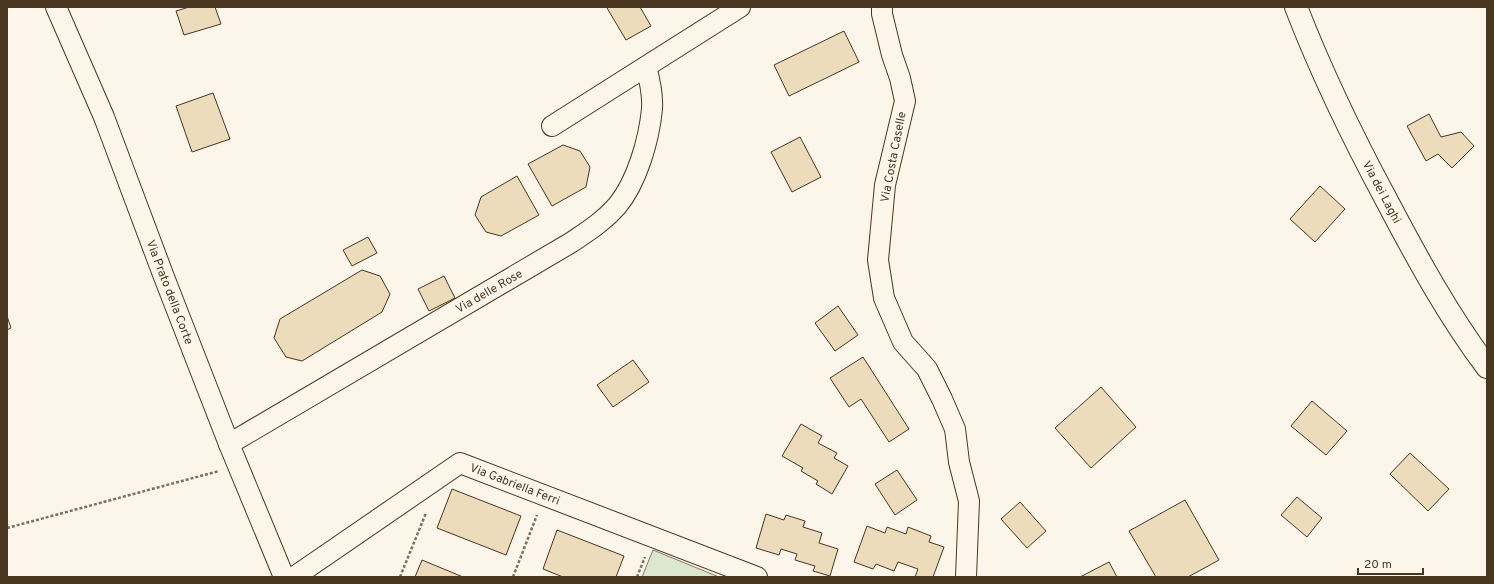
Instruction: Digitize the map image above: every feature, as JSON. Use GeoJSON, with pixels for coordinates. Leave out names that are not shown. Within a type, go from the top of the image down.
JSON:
{"type":"FeatureCollection","features":[{"type":"Feature","properties":{"kind":"main road","name":"Via dei Laghi"},"geometry":{"type":"LineString","coordinates":[[1296,7],[1334,99],[1396,220],[1449,311],[1487,367]]}},
{"type":"Feature","properties":{"kind":"street","name":"Via Prato della Corte"},"geometry":{"type":"LineString","coordinates":[[56,7],[104,117],[229,444],[284,577]]}},
{"type":"Feature","properties":{"kind":"street"},"geometry":{"type":"LineString","coordinates":[[552,126],[740,7]]}},
{"type":"Feature","properties":{"kind":"street","name":"Via Costa Caselle"},"geometry":{"type":"LineString","coordinates":[[882,7],[892,55],[900,78],[905,101],[885,185],[878,260],[884,298],[904,342],[927,370],[955,429],[959,462],[969,501],[966,577]]}},
{"type":"Feature","properties":{"kind":"street","name":"Via delle Rose"},"geometry":{"type":"LineString","coordinates":[[229,444],[572,242],[603,221],[632,183],[641,159],[652,108],[651,85],[646,67]]}},
{"type":"Feature","properties":{"kind":"street","name":"Via Gabriella Ferri"},"geometry":{"type":"LineString","coordinates":[[294,577],[460,463],[757,577]]}},
{"type":"Feature","properties":{"kind":"path"},"geometry":{"type":"LineString","coordinates":[[7,528],[238,466]]}},
{"type":"Feature","properties":{"kind":"path"},"geometry":{"type":"LineString","coordinates":[[513,577],[544,496]]}},
{"type":"Feature","properties":{"kind":"path"},"geometry":{"type":"LineString","coordinates":[[400,577],[426,513]]}},
{"type":"Feature","properties":{"kind":"green space"},"geometry":{"type":"Polygon","coordinates":[[[653,550],[719,577],[642,577],[653,550]]]}},
{"type":"Feature","properties":{"kind":"building"},"geometry":{"type":"Polygon","coordinates":[[[189,7],[215,7],[221,24],[184,35],[176,11],[189,7]]]}},
{"type":"Feature","properties":{"kind":"building"},"geometry":{"type":"Polygon","coordinates":[[[640,7],[651,26],[626,40],[607,8],[640,7]]]}},
{"type":"Feature","properties":{"kind":"building"},"geometry":{"type":"Polygon","coordinates":[[[844,31],[859,62],[789,96],[774,65],[844,31]]]}},
{"type":"Feature","properties":{"kind":"building"},"geometry":{"type":"Polygon","coordinates":[[[213,93],[230,139],[192,152],[176,106],[213,93]]]}},
{"type":"Feature","properties":{"kind":"building"},"geometry":{"type":"Polygon","coordinates":[[[1429,114],[1441,137],[1461,132],[1474,146],[1452,168],[1438,154],[1426,161],[1407,126],[1429,114]]]}},
{"type":"Feature","properties":{"kind":"building"},"geometry":{"type":"Polygon","coordinates":[[[800,137],[821,177],[792,192],[771,152],[800,137]]]}},
{"type":"Feature","properties":{"kind":"building"},"geometry":{"type":"Polygon","coordinates":[[[563,145],[580,151],[590,167],[586,187],[552,206],[528,164],[563,145]]]}},
{"type":"Feature","properties":{"kind":"building"},"geometry":{"type":"Polygon","coordinates":[[[517,176],[539,215],[501,236],[486,232],[475,215],[481,197],[517,176]]]}},
{"type":"Feature","properties":{"kind":"building"},"geometry":{"type":"Polygon","coordinates":[[[1320,186],[1345,209],[1315,242],[1290,219],[1320,186]]]}},
{"type":"Feature","properties":{"kind":"building"},"geometry":{"type":"Polygon","coordinates":[[[368,237],[377,253],[352,266],[343,250],[368,237]]]}},
{"type":"Feature","properties":{"kind":"building"},"geometry":{"type":"Polygon","coordinates":[[[362,270],[380,276],[390,294],[382,312],[302,361],[286,357],[274,338],[280,319],[362,270]]]}},
{"type":"Feature","properties":{"kind":"building"},"geometry":{"type":"Polygon","coordinates":[[[444,276],[455,298],[429,311],[418,289],[444,276]]]}},
{"type":"Feature","properties":{"kind":"building"},"geometry":{"type":"Polygon","coordinates":[[[838,306],[858,335],[835,351],[815,323],[838,306]]]}},
{"type":"Feature","properties":{"kind":"building"},"geometry":{"type":"Polygon","coordinates":[[[7,316],[11,328],[7,330],[7,316]]]}},
{"type":"Feature","properties":{"kind":"building"},"geometry":{"type":"Polygon","coordinates":[[[863,357],[909,429],[889,442],[861,399],[849,407],[830,378],[863,357]]]}},
{"type":"Feature","properties":{"kind":"building"},"geometry":{"type":"Polygon","coordinates":[[[633,360],[649,382],[613,407],[597,385],[633,360]]]}},
{"type":"Feature","properties":{"kind":"building"},"geometry":{"type":"Polygon","coordinates":[[[1101,387],[1136,427],[1091,468],[1055,428],[1101,387]]]}},
{"type":"Feature","properties":{"kind":"building"},"geometry":{"type":"Polygon","coordinates":[[[1312,401],[1347,431],[1326,455],[1291,426],[1312,401]]]}},
{"type":"Feature","properties":{"kind":"building"},"geometry":{"type":"Polygon","coordinates":[[[801,424],[822,436],[818,443],[837,453],[834,458],[848,466],[832,494],[816,484],[818,481],[801,471],[803,468],[782,456],[801,424]]]}},
{"type":"Feature","properties":{"kind":"building"},"geometry":{"type":"Polygon","coordinates":[[[1410,453],[1449,489],[1428,511],[1390,474],[1410,453]]]}},
{"type":"Feature","properties":{"kind":"building"},"geometry":{"type":"Polygon","coordinates":[[[897,470],[917,500],[895,515],[875,484],[897,470]]]}},
{"type":"Feature","properties":{"kind":"building"},"geometry":{"type":"Polygon","coordinates":[[[452,489],[521,516],[506,555],[437,528],[452,489]]]}},
{"type":"Feature","properties":{"kind":"building"},"geometry":{"type":"Polygon","coordinates":[[[1297,497],[1322,518],[1307,537],[1281,515],[1297,497]]]}},
{"type":"Feature","properties":{"kind":"building"},"geometry":{"type":"Polygon","coordinates":[[[1185,500],[1219,560],[1188,577],[1156,577],[1129,531],[1185,500]]]}},
{"type":"Feature","properties":{"kind":"building"},"geometry":{"type":"Polygon","coordinates":[[[1020,502],[1046,531],[1027,548],[1001,519],[1020,502]]]}},
{"type":"Feature","properties":{"kind":"building"},"geometry":{"type":"Polygon","coordinates":[[[766,514],[784,520],[786,515],[805,521],[803,527],[822,533],[819,543],[838,549],[830,576],[813,571],[815,566],[795,560],[797,554],[781,549],[779,555],[756,548],[766,514]]]}},
{"type":"Feature","properties":{"kind":"building"},"geometry":{"type":"Polygon","coordinates":[[[867,526],[885,533],[887,527],[906,534],[908,527],[931,536],[929,542],[944,547],[933,577],[915,577],[918,569],[898,562],[894,571],[876,564],[873,569],[854,562],[867,526]]]}},
{"type":"Feature","properties":{"kind":"building"},"geometry":{"type":"Polygon","coordinates":[[[557,530],[624,556],[616,577],[563,577],[543,569],[557,530]]]}},
{"type":"Feature","properties":{"kind":"building"},"geometry":{"type":"Polygon","coordinates":[[[422,560],[463,577],[415,577],[422,560]]]}},
{"type":"Feature","properties":{"kind":"building"},"geometry":{"type":"Polygon","coordinates":[[[1109,562],[1117,577],[1080,577],[1109,562]]]}}]}
